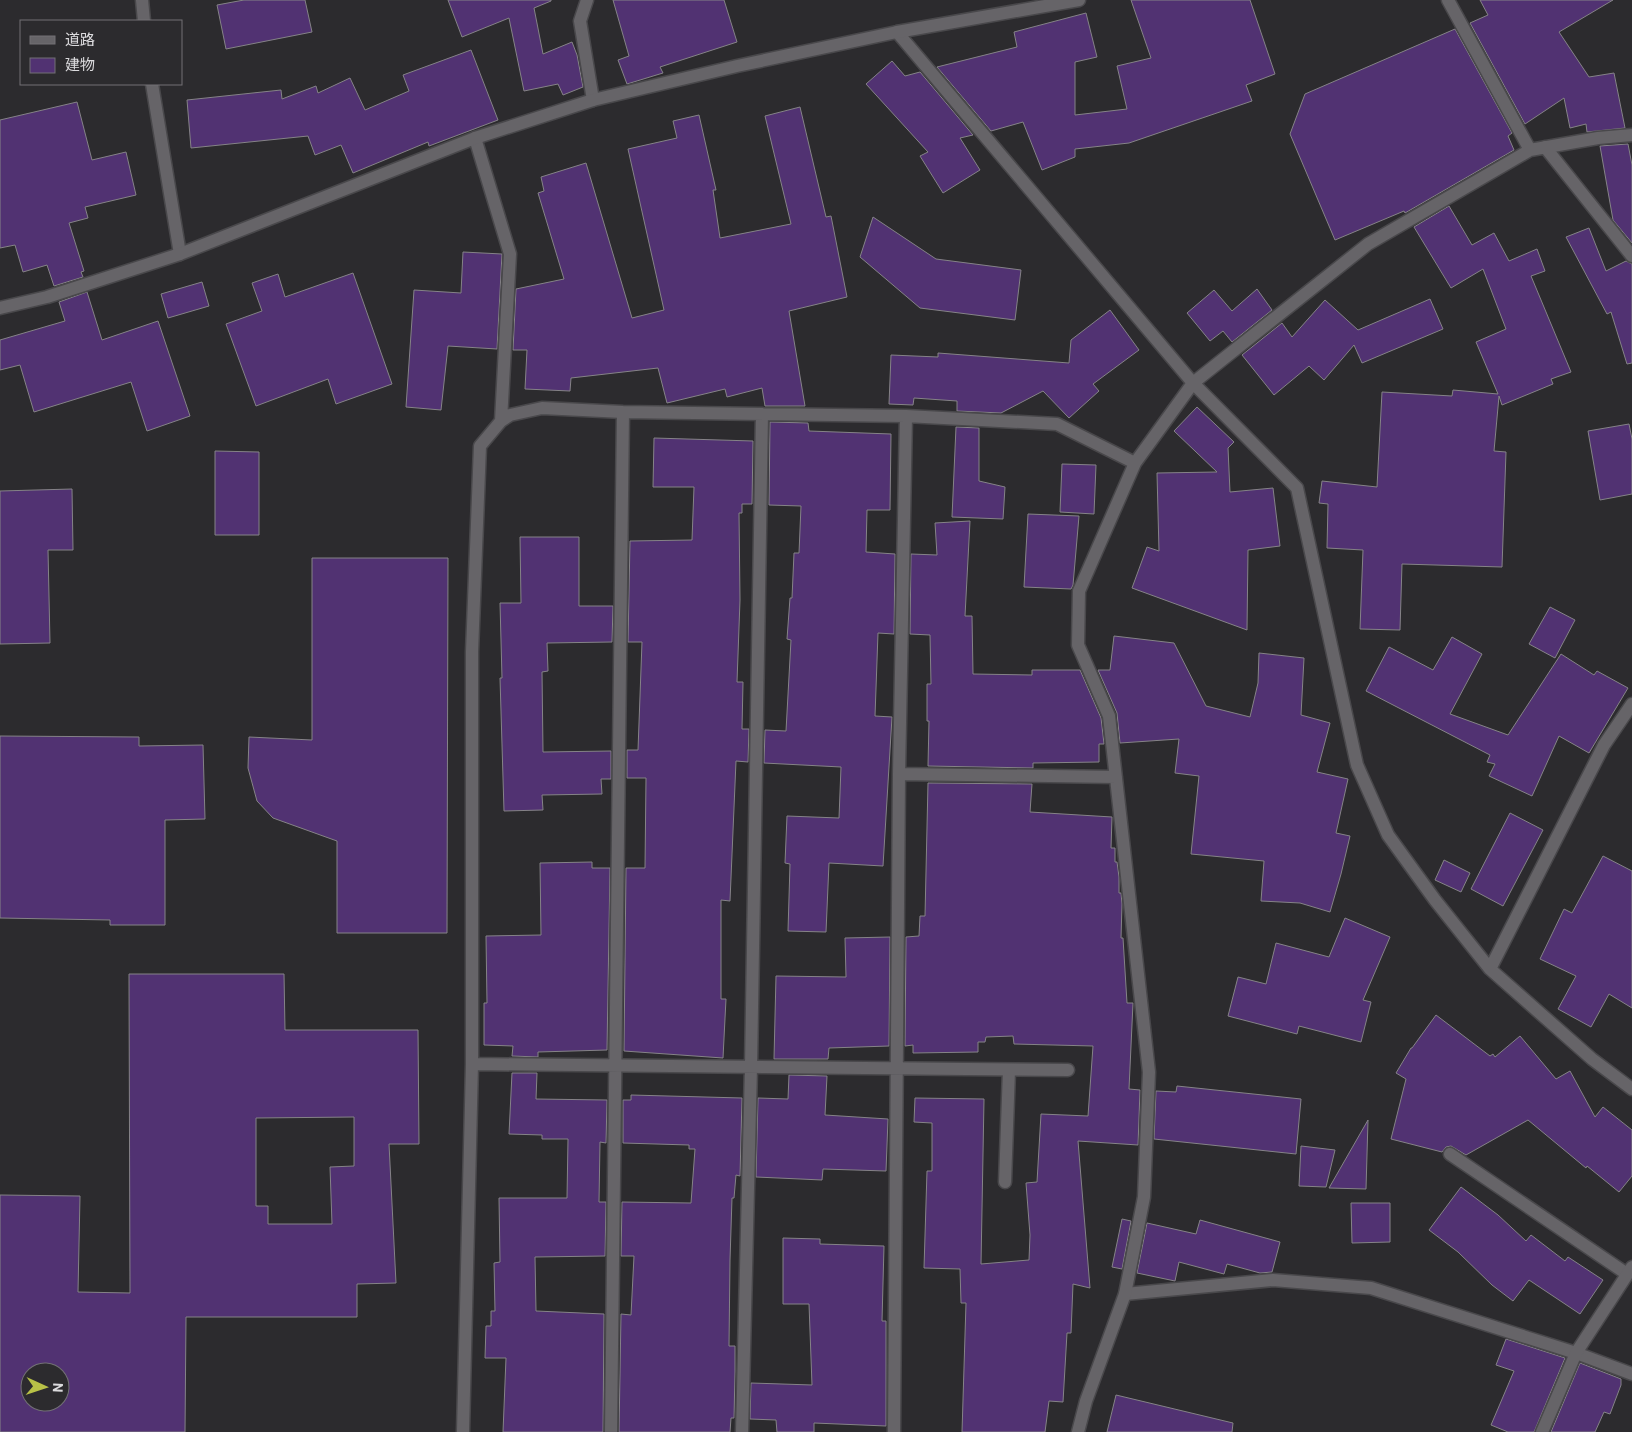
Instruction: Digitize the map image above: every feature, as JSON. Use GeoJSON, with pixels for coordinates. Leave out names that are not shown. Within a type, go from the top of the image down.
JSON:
{"type":"FeatureCollection","features":[{"type":"Feature","properties":{"kind":"street"},"geometry":{"type":"LineString","coordinates":[[142,0],[144,20]]}},
{"type":"Feature","properties":{"kind":"street"},"geometry":{"type":"LineString","coordinates":[[587,0],[580,21],[593,100]]}},
{"type":"Feature","properties":{"kind":"street"},"geometry":{"type":"LineString","coordinates":[[0,308],[47,297],[180,254],[475,138],[593,100],[737,66],[897,32],[1079,0]]}},
{"type":"Feature","properties":{"kind":"street"},"geometry":{"type":"LineString","coordinates":[[1448,0],[1530,150]]}},
{"type":"Feature","properties":{"kind":"street"},"geometry":{"type":"LineString","coordinates":[[897,32],[1193,383],[1297,488],[1358,765],[1388,835],[1435,900],[1490,970],[1592,1060],[1632,1089]]}},
{"type":"Feature","properties":{"kind":"street"},"geometry":{"type":"LineString","coordinates":[[152,85],[180,254]]}},
{"type":"Feature","properties":{"kind":"street"},"geometry":{"type":"LineString","coordinates":[[1078,1432],[1086,1401],[1125,1294],[1144,1197],[1149,1072],[1109,716],[1078,645],[1079,592],[1135,463],[1193,383],[1368,244],[1530,150],[1632,134]]}},
{"type":"Feature","properties":{"kind":"street"},"geometry":{"type":"LineString","coordinates":[[475,138],[510,254],[501,421]]}},
{"type":"Feature","properties":{"kind":"street"},"geometry":{"type":"LineString","coordinates":[[1545,147],[1632,256]]}},
{"type":"Feature","properties":{"kind":"street"},"geometry":{"type":"LineString","coordinates":[[462,1432],[472,1064],[472,652],[480,446],[501,421],[510,415],[542,408],[623,412],[906,416],[1057,424],[1135,463]]}},
{"type":"Feature","properties":{"kind":"street"},"geometry":{"type":"LineString","coordinates":[[611,1432],[623,412]]}},
{"type":"Feature","properties":{"kind":"street"},"geometry":{"type":"LineString","coordinates":[[742,1432],[751,1067],[762,414]]}},
{"type":"Feature","properties":{"kind":"street"},"geometry":{"type":"LineString","coordinates":[[894,1432],[899,774],[906,416]]}},
{"type":"Feature","properties":{"kind":"street"},"geometry":{"type":"LineString","coordinates":[[1490,970],[1604,745],[1632,704]]}},
{"type":"Feature","properties":{"kind":"street"},"geometry":{"type":"LineString","coordinates":[[899,774],[1116,777]]}},
{"type":"Feature","properties":{"kind":"street"},"geometry":{"type":"LineString","coordinates":[[472,1064],[1068,1070]]}},
{"type":"Feature","properties":{"kind":"street"},"geometry":{"type":"LineString","coordinates":[[1005,1182],[1010,1070]]}},
{"type":"Feature","properties":{"kind":"street"},"geometry":{"type":"LineString","coordinates":[[1450,1154],[1629,1270],[1576,1353],[1542,1432]]}},
{"type":"Feature","properties":{"kind":"street"},"geometry":{"type":"LineString","coordinates":[[1125,1294],[1273,1280],[1371,1288],[1576,1353],[1632,1374]]}},
{"type":"Feature","properties":{"kind":"building"},"geometry":{"type":"Polygon","coordinates":[[[244,0],[305,0],[312,32],[226,49],[217,5],[244,0]]]}},
{"type":"Feature","properties":{"kind":"building"},"geometry":{"type":"Polygon","coordinates":[[[448,0],[551,0],[534,8],[543,54],[572,42],[577,55],[583,87],[563,95],[558,84],[524,91],[509,18],[462,37],[448,0]]]}},
{"type":"Feature","properties":{"kind":"building"},"geometry":{"type":"Polygon","coordinates":[[[613,0],[724,0],[737,42],[660,67],[663,73],[627,84],[618,60],[629,56],[613,0]]]}},
{"type":"Feature","properties":{"kind":"building"},"geometry":{"type":"Polygon","coordinates":[[[1131,0],[1250,0],[1275,74],[1246,85],[1252,101],[1129,143],[1075,149],[1075,157],[1042,170],[1023,122],[991,131],[937,67],[1017,47],[1014,32],[1086,13],[1097,57],[1075,62],[1075,115],[1127,109],[1117,66],[1151,58],[1131,0]]]}},
{"type":"Feature","properties":{"kind":"building"},"geometry":{"type":"Polygon","coordinates":[[[1480,0],[1613,0],[1559,32],[1589,77],[1614,73],[1625,128],[1587,132],[1586,124],[1570,128],[1564,98],[1525,124],[1470,23],[1488,15],[1480,0]]]}},
{"type":"Feature","properties":{"kind":"building"},"geometry":{"type":"Polygon","coordinates":[[[1455,29],[1512,133],[1508,136],[1514,150],[1405,213],[1404,211],[1335,240],[1290,134],[1305,94],[1455,29]]]}},
{"type":"Feature","properties":{"kind":"building"},"geometry":{"type":"Polygon","coordinates":[[[471,50],[498,120],[429,146],[428,142],[353,173],[341,145],[315,155],[308,136],[191,148],[187,100],[281,90],[282,99],[316,86],[318,93],[350,78],[365,110],[409,91],[403,75],[471,50]]]}},
{"type":"Feature","properties":{"kind":"building"},"geometry":{"type":"Polygon","coordinates":[[[892,61],[905,76],[920,72],[973,135],[960,138],[980,170],[943,193],[920,156],[928,152],[866,84],[892,61]]]}},
{"type":"Feature","properties":{"kind":"building"},"geometry":{"type":"Polygon","coordinates":[[[77,102],[92,160],[126,152],[136,195],[85,207],[88,218],[69,223],[84,271],[81,272],[83,277],[54,286],[47,265],[23,272],[15,245],[0,248],[0,120],[77,102]]]}},
{"type":"Feature","properties":{"kind":"building"},"geometry":{"type":"Polygon","coordinates":[[[800,107],[826,217],[831,216],[847,297],[789,311],[805,406],[765,406],[762,388],[727,397],[725,389],[667,403],[658,368],[571,378],[570,391],[525,389],[527,350],[513,350],[516,289],[564,279],[538,193],[544,191],[541,177],[586,163],[632,318],[664,310],[628,149],[677,138],[673,121],[699,115],[716,190],[713,190],[720,238],[791,224],[765,116],[800,107]]]}},
{"type":"Feature","properties":{"kind":"building"},"geometry":{"type":"Polygon","coordinates":[[[1628,144],[1632,165],[1632,243],[1613,220],[1600,146],[1628,144]]]}},
{"type":"Feature","properties":{"kind":"building"},"geometry":{"type":"Polygon","coordinates":[[[1449,206],[1472,245],[1494,233],[1509,261],[1537,249],[1545,271],[1531,276],[1571,372],[1551,379],[1553,384],[1502,405],[1499,396],[1494,451],[1506,452],[1502,567],[1402,564],[1400,630],[1360,629],[1363,550],[1327,548],[1328,504],[1319,503],[1322,481],[1377,487],[1382,392],[1452,396],[1453,390],[1498,394],[1476,342],[1506,329],[1483,269],[1451,288],[1414,227],[1449,206]]]}},
{"type":"Feature","properties":{"kind":"building"},"geometry":{"type":"Polygon","coordinates":[[[873,217],[936,259],[1021,270],[1015,320],[920,308],[860,257],[873,217]]]}},
{"type":"Feature","properties":{"kind":"building"},"geometry":{"type":"Polygon","coordinates":[[[1589,228],[1606,271],[1626,261],[1632,264],[1632,363],[1627,364],[1611,312],[1607,314],[1566,237],[1589,228]]]}},
{"type":"Feature","properties":{"kind":"building"},"geometry":{"type":"Polygon","coordinates":[[[463,252],[502,254],[497,349],[448,346],[441,410],[406,407],[414,290],[461,293],[463,252]]]}},
{"type":"Feature","properties":{"kind":"building"},"geometry":{"type":"Polygon","coordinates":[[[353,273],[392,384],[336,404],[328,379],[256,406],[226,324],[262,311],[252,283],[278,274],[285,297],[353,273]]]}},
{"type":"Feature","properties":{"kind":"building"},"geometry":{"type":"Polygon","coordinates":[[[202,282],[209,306],[168,318],[161,294],[202,282]]]}},
{"type":"Feature","properties":{"kind":"building"},"geometry":{"type":"Polygon","coordinates":[[[1257,289],[1272,310],[1232,342],[1223,331],[1210,341],[1187,313],[1214,290],[1232,311],[1257,289]]]}},
{"type":"Feature","properties":{"kind":"building"},"geometry":{"type":"Polygon","coordinates":[[[87,292],[102,340],[158,321],[190,416],[147,431],[131,382],[34,412],[20,365],[0,370],[0,340],[65,321],[59,302],[87,292]]]}},
{"type":"Feature","properties":{"kind":"building"},"geometry":{"type":"Polygon","coordinates":[[[1430,299],[1443,329],[1362,363],[1354,345],[1324,380],[1309,366],[1274,395],[1242,355],[1282,323],[1292,337],[1325,300],[1358,330],[1430,299]]]}},
{"type":"Feature","properties":{"kind":"building"},"geometry":{"type":"Polygon","coordinates":[[[1110,310],[1139,350],[1093,384],[1099,391],[1069,418],[1043,391],[1001,413],[957,411],[957,401],[914,398],[913,405],[889,404],[891,355],[938,357],[938,353],[1069,363],[1071,340],[1110,310]]]}},
{"type":"Feature","properties":{"kind":"building"},"geometry":{"type":"Polygon","coordinates":[[[1197,407],[1234,442],[1228,448],[1230,492],[1273,488],[1280,546],[1248,550],[1247,630],[1132,588],[1147,547],[1159,551],[1157,473],[1217,472],[1174,431],[1197,407]]]}},
{"type":"Feature","properties":{"kind":"building"},"geometry":{"type":"Polygon","coordinates":[[[770,422],[808,423],[809,431],[891,434],[890,510],[867,510],[866,552],[895,554],[894,634],[878,633],[875,716],[892,717],[883,866],[829,863],[826,932],[788,931],[790,864],[785,863],[787,816],[839,818],[841,767],[764,763],[765,730],[786,731],[791,640],[787,639],[790,598],[792,598],[794,553],[799,553],[801,506],[769,505],[770,422]]]}},
{"type":"Feature","properties":{"kind":"building"},"geometry":{"type":"Polygon","coordinates":[[[1629,424],[1632,439],[1632,494],[1600,500],[1588,431],[1629,424]]]}},
{"type":"Feature","properties":{"kind":"building"},"geometry":{"type":"Polygon","coordinates":[[[956,427],[979,428],[979,481],[1005,487],[1003,519],[952,517],[956,427]]]}},
{"type":"Feature","properties":{"kind":"building"},"geometry":{"type":"Polygon","coordinates":[[[654,438],[753,441],[752,504],[742,504],[742,513],[739,513],[740,600],[737,682],[743,682],[742,729],[749,729],[748,762],[736,761],[730,901],[721,900],[721,999],[726,999],[723,1058],[624,1051],[626,868],[645,868],[646,778],[627,778],[627,750],[638,750],[642,642],[628,642],[630,541],[692,540],[694,487],[653,487],[654,438]]]}},
{"type":"Feature","properties":{"kind":"building"},"geometry":{"type":"Polygon","coordinates":[[[215,451],[259,452],[259,535],[215,535],[215,451]]]}},
{"type":"Feature","properties":{"kind":"building"},"geometry":{"type":"Polygon","coordinates":[[[1062,464],[1096,465],[1094,514],[1060,512],[1062,464]]]}},
{"type":"Feature","properties":{"kind":"building"},"geometry":{"type":"Polygon","coordinates":[[[72,489],[73,550],[48,550],[50,643],[0,644],[0,491],[72,489]]]}},
{"type":"Feature","properties":{"kind":"building"},"geometry":{"type":"Polygon","coordinates":[[[1028,514],[1079,516],[1073,585],[1071,589],[1024,587],[1028,514]]]}},
{"type":"Feature","properties":{"kind":"building"},"geometry":{"type":"Polygon","coordinates":[[[970,521],[965,616],[972,616],[973,674],[1032,675],[1032,670],[1080,670],[1101,718],[1104,744],[1099,744],[1099,762],[1033,763],[1033,768],[928,766],[929,721],[927,721],[927,684],[931,684],[930,635],[910,634],[911,554],[937,555],[935,523],[970,521]]]}},
{"type":"Feature","properties":{"kind":"building"},"geometry":{"type":"Polygon","coordinates":[[[520,537],[579,537],[579,606],[613,606],[612,642],[547,643],[548,671],[542,672],[543,752],[611,751],[611,779],[601,779],[602,794],[542,795],[543,810],[504,811],[500,603],[521,603],[520,537]]]}},
{"type":"Feature","properties":{"kind":"building"},"geometry":{"type":"Polygon","coordinates":[[[312,558],[448,558],[447,933],[337,933],[337,841],[273,818],[257,801],[248,768],[249,737],[312,740],[312,558]]]}},
{"type":"Feature","properties":{"kind":"building"},"geometry":{"type":"Polygon","coordinates":[[[1550,607],[1575,620],[1555,658],[1529,644],[1550,607]]]}},
{"type":"Feature","properties":{"kind":"building"},"geometry":{"type":"Polygon","coordinates":[[[1114,636],[1174,643],[1206,706],[1250,717],[1258,683],[1259,653],[1304,658],[1301,715],[1330,723],[1317,772],[1348,779],[1336,833],[1350,836],[1330,912],[1300,903],[1261,901],[1264,861],[1191,854],[1199,776],[1175,773],[1179,739],[1120,743],[1117,713],[1098,670],[1110,670],[1114,636]]]}},
{"type":"Feature","properties":{"kind":"building"},"geometry":{"type":"Polygon","coordinates":[[[1452,637],[1482,654],[1450,714],[1508,735],[1561,654],[1594,675],[1597,671],[1628,688],[1589,753],[1559,736],[1532,796],[1489,776],[1495,764],[1487,762],[1490,755],[1366,691],[1389,647],[1433,670],[1452,637]]]}},
{"type":"Feature","properties":{"kind":"building"},"geometry":{"type":"Polygon","coordinates":[[[0,736],[139,737],[139,746],[203,745],[205,819],[165,820],[165,925],[110,925],[110,920],[0,918],[0,736]]]}},
{"type":"Feature","properties":{"kind":"building"},"geometry":{"type":"Polygon","coordinates":[[[928,783],[1032,784],[1030,812],[1112,817],[1111,848],[1115,848],[1119,893],[1121,893],[1121,938],[1123,938],[1127,1003],[1133,1003],[1129,1089],[1140,1090],[1138,1145],[1078,1141],[1090,1288],[1073,1284],[1071,1333],[1067,1333],[1063,1402],[1049,1401],[1045,1432],[962,1432],[966,1303],[961,1303],[960,1269],[924,1268],[927,1171],[932,1171],[932,1123],[914,1122],[915,1098],[984,1099],[981,1264],[1029,1260],[1030,1235],[1026,1183],[1037,1182],[1041,1114],[1088,1116],[1093,1046],[1014,1044],[1013,1036],[986,1037],[985,1042],[978,1042],[978,1052],[913,1053],[913,1045],[905,1046],[906,937],[919,936],[920,916],[925,916],[928,783]]]}},
{"type":"Feature","properties":{"kind":"building"},"geometry":{"type":"Polygon","coordinates":[[[1510,813],[1543,830],[1503,906],[1471,889],[1510,813]]]}},
{"type":"Feature","properties":{"kind":"building"},"geometry":{"type":"Polygon","coordinates":[[[1603,856],[1632,871],[1632,1008],[1609,994],[1591,1027],[1558,1009],[1576,976],[1540,959],[1564,909],[1572,913],[1603,856]]]}},
{"type":"Feature","properties":{"kind":"building"},"geometry":{"type":"Polygon","coordinates":[[[1444,860],[1470,873],[1461,892],[1435,880],[1444,860]]]}},
{"type":"Feature","properties":{"kind":"building"},"geometry":{"type":"Polygon","coordinates":[[[592,862],[592,868],[610,868],[607,1050],[538,1052],[538,1057],[512,1056],[513,1046],[484,1045],[484,1003],[487,1003],[486,936],[541,935],[540,863],[592,862]]]}},
{"type":"Feature","properties":{"kind":"building"},"geometry":{"type":"Polygon","coordinates":[[[1345,918],[1390,937],[1363,1000],[1371,1002],[1361,1042],[1299,1026],[1297,1034],[1228,1016],[1238,977],[1266,984],[1276,943],[1329,957],[1345,918]]]}},
{"type":"Feature","properties":{"kind":"building"},"geometry":{"type":"Polygon","coordinates":[[[890,937],[889,1046],[829,1048],[828,1059],[774,1059],[776,976],[846,977],[845,938],[890,937]]]}},
{"type":"Feature","properties":{"kind":"building"},"geometry":{"type":"Polygon","coordinates":[[[129,974],[284,974],[285,1030],[418,1030],[419,1144],[389,1144],[396,1283],[357,1284],[357,1317],[186,1317],[185,1432],[0,1432],[0,1195],[80,1196],[78,1292],[130,1293],[129,974]],[[354,1117],[256,1118],[256,1206],[268,1206],[268,1224],[332,1224],[330,1167],[354,1166],[354,1117]]]}},
{"type":"Feature","properties":{"kind":"building"},"geometry":{"type":"Polygon","coordinates":[[[1436,1015],[1490,1056],[1493,1054],[1495,1057],[1520,1036],[1556,1079],[1570,1071],[1595,1117],[1603,1107],[1632,1130],[1632,1176],[1619,1192],[1587,1166],[1586,1168],[1528,1120],[1466,1155],[1451,1146],[1446,1147],[1442,1152],[1391,1139],[1406,1079],[1396,1073],[1411,1048],[1436,1015]]]}},
{"type":"Feature","properties":{"kind":"building"},"geometry":{"type":"Polygon","coordinates":[[[512,1073],[537,1073],[536,1099],[607,1100],[606,1143],[600,1142],[599,1202],[606,1202],[605,1256],[535,1257],[536,1311],[604,1314],[603,1432],[503,1432],[506,1358],[485,1358],[486,1326],[491,1326],[491,1311],[495,1311],[494,1263],[500,1262],[499,1198],[567,1198],[568,1139],[542,1139],[542,1135],[509,1134],[512,1073]]]}},
{"type":"Feature","properties":{"kind":"building"},"geometry":{"type":"Polygon","coordinates":[[[789,1075],[827,1076],[825,1115],[888,1119],[886,1171],[823,1169],[822,1180],[756,1177],[758,1098],[788,1099],[789,1075]]]}},
{"type":"Feature","properties":{"kind":"building"},"geometry":{"type":"Polygon","coordinates":[[[1177,1086],[1301,1099],[1296,1154],[1154,1139],[1156,1091],[1176,1092],[1177,1086]]]}},
{"type":"Feature","properties":{"kind":"building"},"geometry":{"type":"Polygon","coordinates":[[[631,1095],[742,1098],[740,1176],[736,1175],[734,1198],[732,1198],[729,1346],[735,1346],[735,1372],[734,1418],[731,1418],[730,1432],[619,1432],[621,1314],[631,1315],[634,1256],[621,1256],[622,1202],[691,1203],[695,1149],[689,1149],[689,1145],[623,1143],[623,1100],[631,1100],[631,1095]]]}},
{"type":"Feature","properties":{"kind":"building"},"geometry":{"type":"Polygon","coordinates":[[[1368,1120],[1366,1189],[1329,1188],[1368,1120]]]}},
{"type":"Feature","properties":{"kind":"building"},"geometry":{"type":"Polygon","coordinates":[[[1301,1146],[1335,1150],[1326,1187],[1299,1186],[1301,1146]]]}},
{"type":"Feature","properties":{"kind":"building"},"geometry":{"type":"Polygon","coordinates":[[[1461,1187],[1498,1215],[1526,1241],[1531,1235],[1565,1261],[1568,1257],[1603,1280],[1580,1314],[1529,1280],[1513,1301],[1492,1285],[1458,1252],[1429,1230],[1461,1187]]]}},
{"type":"Feature","properties":{"kind":"building"},"geometry":{"type":"Polygon","coordinates":[[[1351,1203],[1390,1203],[1390,1242],[1352,1243],[1351,1203]]]}},
{"type":"Feature","properties":{"kind":"building"},"geometry":{"type":"Polygon","coordinates":[[[1122,1219],[1131,1221],[1122,1269],[1112,1267],[1122,1219]]]}},
{"type":"Feature","properties":{"kind":"building"},"geometry":{"type":"Polygon","coordinates":[[[1200,1220],[1280,1242],[1272,1272],[1260,1273],[1227,1264],[1224,1274],[1179,1262],[1175,1281],[1137,1273],[1147,1223],[1196,1234],[1200,1220]]]}},
{"type":"Feature","properties":{"kind":"building"},"geometry":{"type":"Polygon","coordinates":[[[783,1238],[820,1239],[820,1244],[884,1246],[882,1321],[886,1321],[886,1426],[814,1423],[814,1432],[777,1432],[776,1420],[750,1419],[751,1383],[812,1385],[809,1304],[783,1304],[783,1238]]]}},
{"type":"Feature","properties":{"kind":"building"},"geometry":{"type":"Polygon","coordinates":[[[1506,1339],[1565,1358],[1534,1432],[1508,1432],[1491,1425],[1514,1371],[1496,1365],[1506,1339]]]}},
{"type":"Feature","properties":{"kind":"building"},"geometry":{"type":"Polygon","coordinates":[[[1580,1363],[1621,1379],[1621,1385],[1610,1414],[1604,1412],[1595,1432],[1551,1432],[1580,1363]]]}},
{"type":"Feature","properties":{"kind":"building"},"geometry":{"type":"Polygon","coordinates":[[[1116,1395],[1233,1423],[1232,1432],[1107,1432],[1116,1395]]]}}]}
